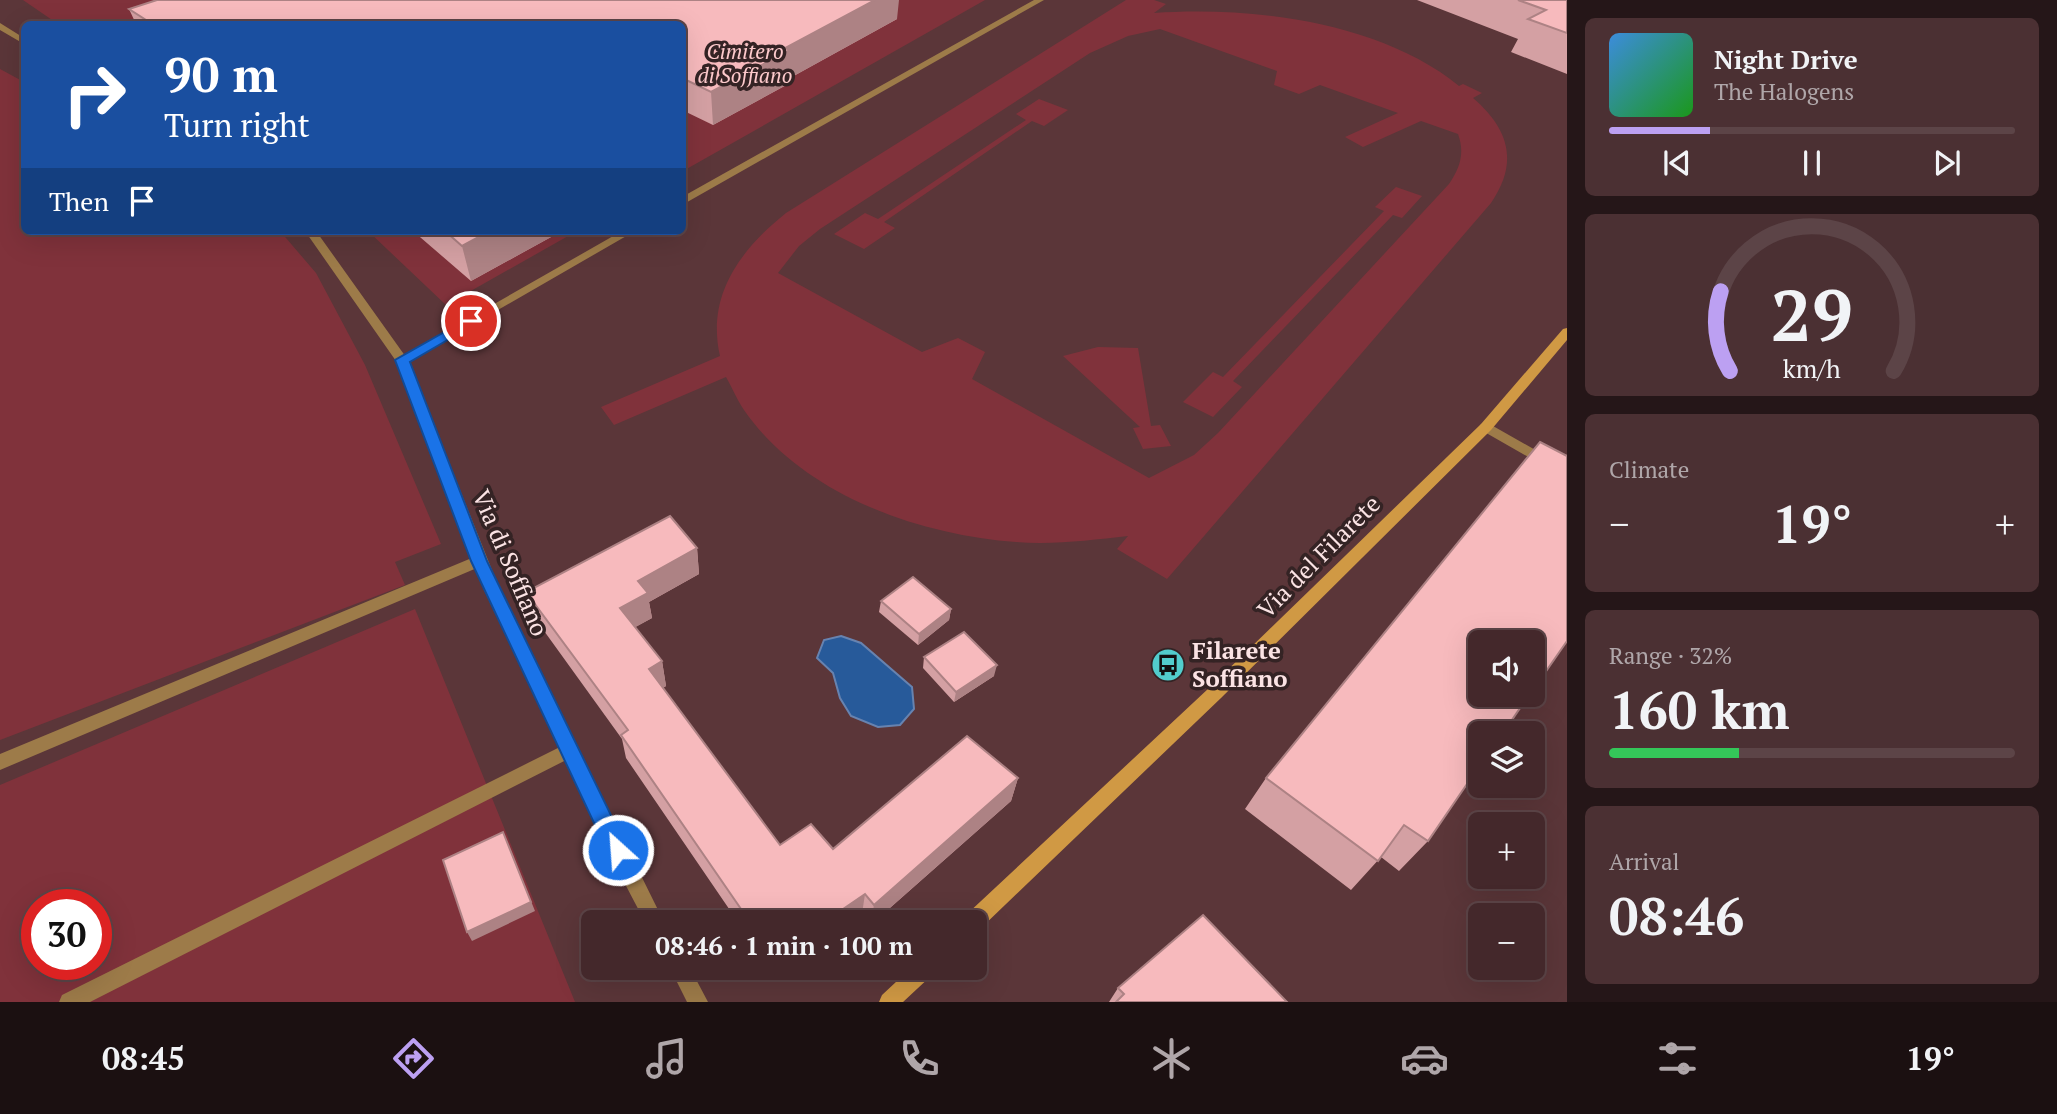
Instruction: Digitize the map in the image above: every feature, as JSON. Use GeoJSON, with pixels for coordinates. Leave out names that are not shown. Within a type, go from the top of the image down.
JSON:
{"type":"FeatureCollection","features":[{"type":"Feature","properties":{"kind":"street"},"geometry":{"type":"LineString","coordinates":[[686,200],[1040,0]]}},
{"type":"Feature","properties":{"kind":"street"},"geometry":{"type":"LineString","coordinates":[[0,26],[21,39]]}},
{"type":"Feature","properties":{"kind":"street","name":"Via di Soffiano"},"geometry":{"type":"LineString","coordinates":[[313,235],[402,360],[479,561],[649,910]]}},
{"type":"Feature","properties":{"kind":"street"},"geometry":{"type":"LineString","coordinates":[[402,360],[623,235]]}},
{"type":"Feature","properties":{"kind":"street","name":"Via del Filarete"},"geometry":{"type":"LineString","coordinates":[[986,910],[1215,693],[1486,427],[1567,332]]}},
{"type":"Feature","properties":{"kind":"street"},"geometry":{"type":"LineString","coordinates":[[1486,427],[1567,474]]}},
{"type":"Feature","properties":{"kind":"street"},"geometry":{"type":"LineString","coordinates":[[0,762],[479,561]]}},
{"type":"Feature","properties":{"kind":"street"},"geometry":{"type":"LineString","coordinates":[[69,1002],[570,750]]}},
{"type":"Feature","properties":{"kind":"street"},"geometry":{"type":"LineString","coordinates":[[686,980],[698,1002]]}},
{"type":"Feature","properties":{"kind":"street"},"geometry":{"type":"LineString","coordinates":[[889,1002],[912,980]]}},
{"type":"Feature","properties":{"kind":"green space","name":"Cimitero di Soffiano"},"geometry":{"type":"Polygon","coordinates":[[[23,0],[985,0],[686,169],[686,21],[54,21],[23,0]]]}},
{"type":"Feature","properties":{"kind":"green space"},"geometry":{"type":"Polygon","coordinates":[[[1126,0],[1154,0],[1166,4],[1154,13],[1232,12],[1314,23],[1354,33],[1392,47],[1427,64],[1459,86],[1463,84],[1482,93],[1473,98],[1495,122],[1506,147],[1505,174],[1491,203],[1167,579],[1117,549],[1128,536],[1044,543],[979,538],[902,519],[865,505],[830,487],[797,465],[768,440],[744,410],[726,377],[614,425],[601,407],[720,356],[718,313],[731,275],[755,242],[786,213],[1126,0]],[[1160,29],[1128,36],[1090,53],[820,229],[799,246],[778,273],[922,352],[958,338],[985,352],[972,379],[1149,478],[1194,455],[1218,433],[1449,184],[1459,166],[1461,148],[1458,134],[1421,121],[1363,147],[1345,137],[1398,113],[1320,85],[1299,94],[1274,85],[1277,71],[1160,29]]]}},
{"type":"Feature","properties":{"kind":"green space"},"geometry":{"type":"Polygon","coordinates":[[[0,69],[21,80],[21,235],[283,235],[316,273],[365,365],[441,544],[395,562],[405,585],[0,740],[0,69]]]}},
{"type":"Feature","properties":{"kind":"green space"},"geometry":{"type":"Polygon","coordinates":[[[1039,99],[1068,110],[1044,126],[1032,121],[884,222],[895,228],[864,249],[834,234],[865,213],[878,219],[1026,120],[1016,114],[1039,99]]]}},
{"type":"Feature","properties":{"kind":"green space"},"geometry":{"type":"Polygon","coordinates":[[[1396,187],[1422,196],[1402,218],[1393,215],[1233,381],[1242,387],[1213,417],[1183,402],[1213,372],[1223,377],[1384,211],[1375,207],[1396,187]]]}},
{"type":"Feature","properties":{"kind":"green space"},"geometry":{"type":"Polygon","coordinates":[[[372,235],[570,235],[446,305],[372,235]]]}},
{"type":"Feature","properties":{"kind":"green space"},"geometry":{"type":"Polygon","coordinates":[[[1098,347],[1138,348],[1151,426],[1160,425],[1171,446],[1143,449],[1133,428],[1140,427],[1063,356],[1098,347]]]}},
{"type":"Feature","properties":{"kind":"green space"},"geometry":{"type":"Polygon","coordinates":[[[415,609],[575,1002],[0,1002],[0,785],[415,609]]]}},
{"type":"Feature","properties":{"kind":"water"},"geometry":{"type":"Polygon","coordinates":[[[841,636],[861,643],[912,687],[914,709],[900,725],[878,727],[851,716],[840,698],[833,673],[817,658],[824,640],[841,636]]]}},
{"type":"Feature","properties":{"kind":"building"},"geometry":{"type":"Polygon","coordinates":[[[157,0],[875,0],[785,48],[790,50],[711,92],[686,80],[686,21],[143,21],[146,20],[129,9],[157,0]]]}},
{"type":"Feature","properties":{"kind":"building"},"geometry":{"type":"Polygon","coordinates":[[[1518,0],[1567,0],[1567,33],[1528,19],[1546,10],[1518,0]]]}},
{"type":"Feature","properties":{"kind":"building"},"geometry":{"type":"Polygon","coordinates":[[[450,235],[483,235],[462,246],[450,235]]]}},
{"type":"Feature","properties":{"kind":"building"},"geometry":{"type":"Polygon","coordinates":[[[1540,442],[1567,456],[1567,641],[1545,673],[1545,630],[1468,630],[1468,707],[1521,707],[1511,721],[1468,721],[1468,783],[1428,841],[1404,825],[1378,861],[1266,778],[1540,442]]]}},
{"type":"Feature","properties":{"kind":"building"},"geometry":{"type":"Polygon","coordinates":[[[670,516],[697,548],[638,581],[648,593],[620,608],[662,661],[649,669],[780,845],[811,824],[833,849],[967,736],[1018,778],[874,905],[865,894],[842,910],[742,910],[621,735],[628,730],[526,592],[670,516]]]}},
{"type":"Feature","properties":{"kind":"building"},"geometry":{"type":"Polygon","coordinates":[[[913,577],[951,609],[919,634],[881,601],[913,577]]]}},
{"type":"Feature","properties":{"kind":"building"},"geometry":{"type":"Polygon","coordinates":[[[964,632],[997,665],[956,692],[924,657],[964,632]]]}},
{"type":"Feature","properties":{"kind":"building"},"geometry":{"type":"Polygon","coordinates":[[[503,832],[531,902],[467,932],[443,860],[503,832]]]}},
{"type":"Feature","properties":{"kind":"building"},"geometry":{"type":"Polygon","coordinates":[[[1203,915],[1287,1002],[1116,1002],[1124,994],[1118,988],[1203,915]]]}},
{"type":"Feature","properties":{"kind":"place","name":"Filarete Soffiano"},"geometry":{"type":"Point","coordinates":[1168,665]}},
{"type":"Feature","properties":{"kind":"route"},"geometry":{"type":"LineString","coordinates":[[471,321],[402,360],[479,561],[618,850]]}}]}
